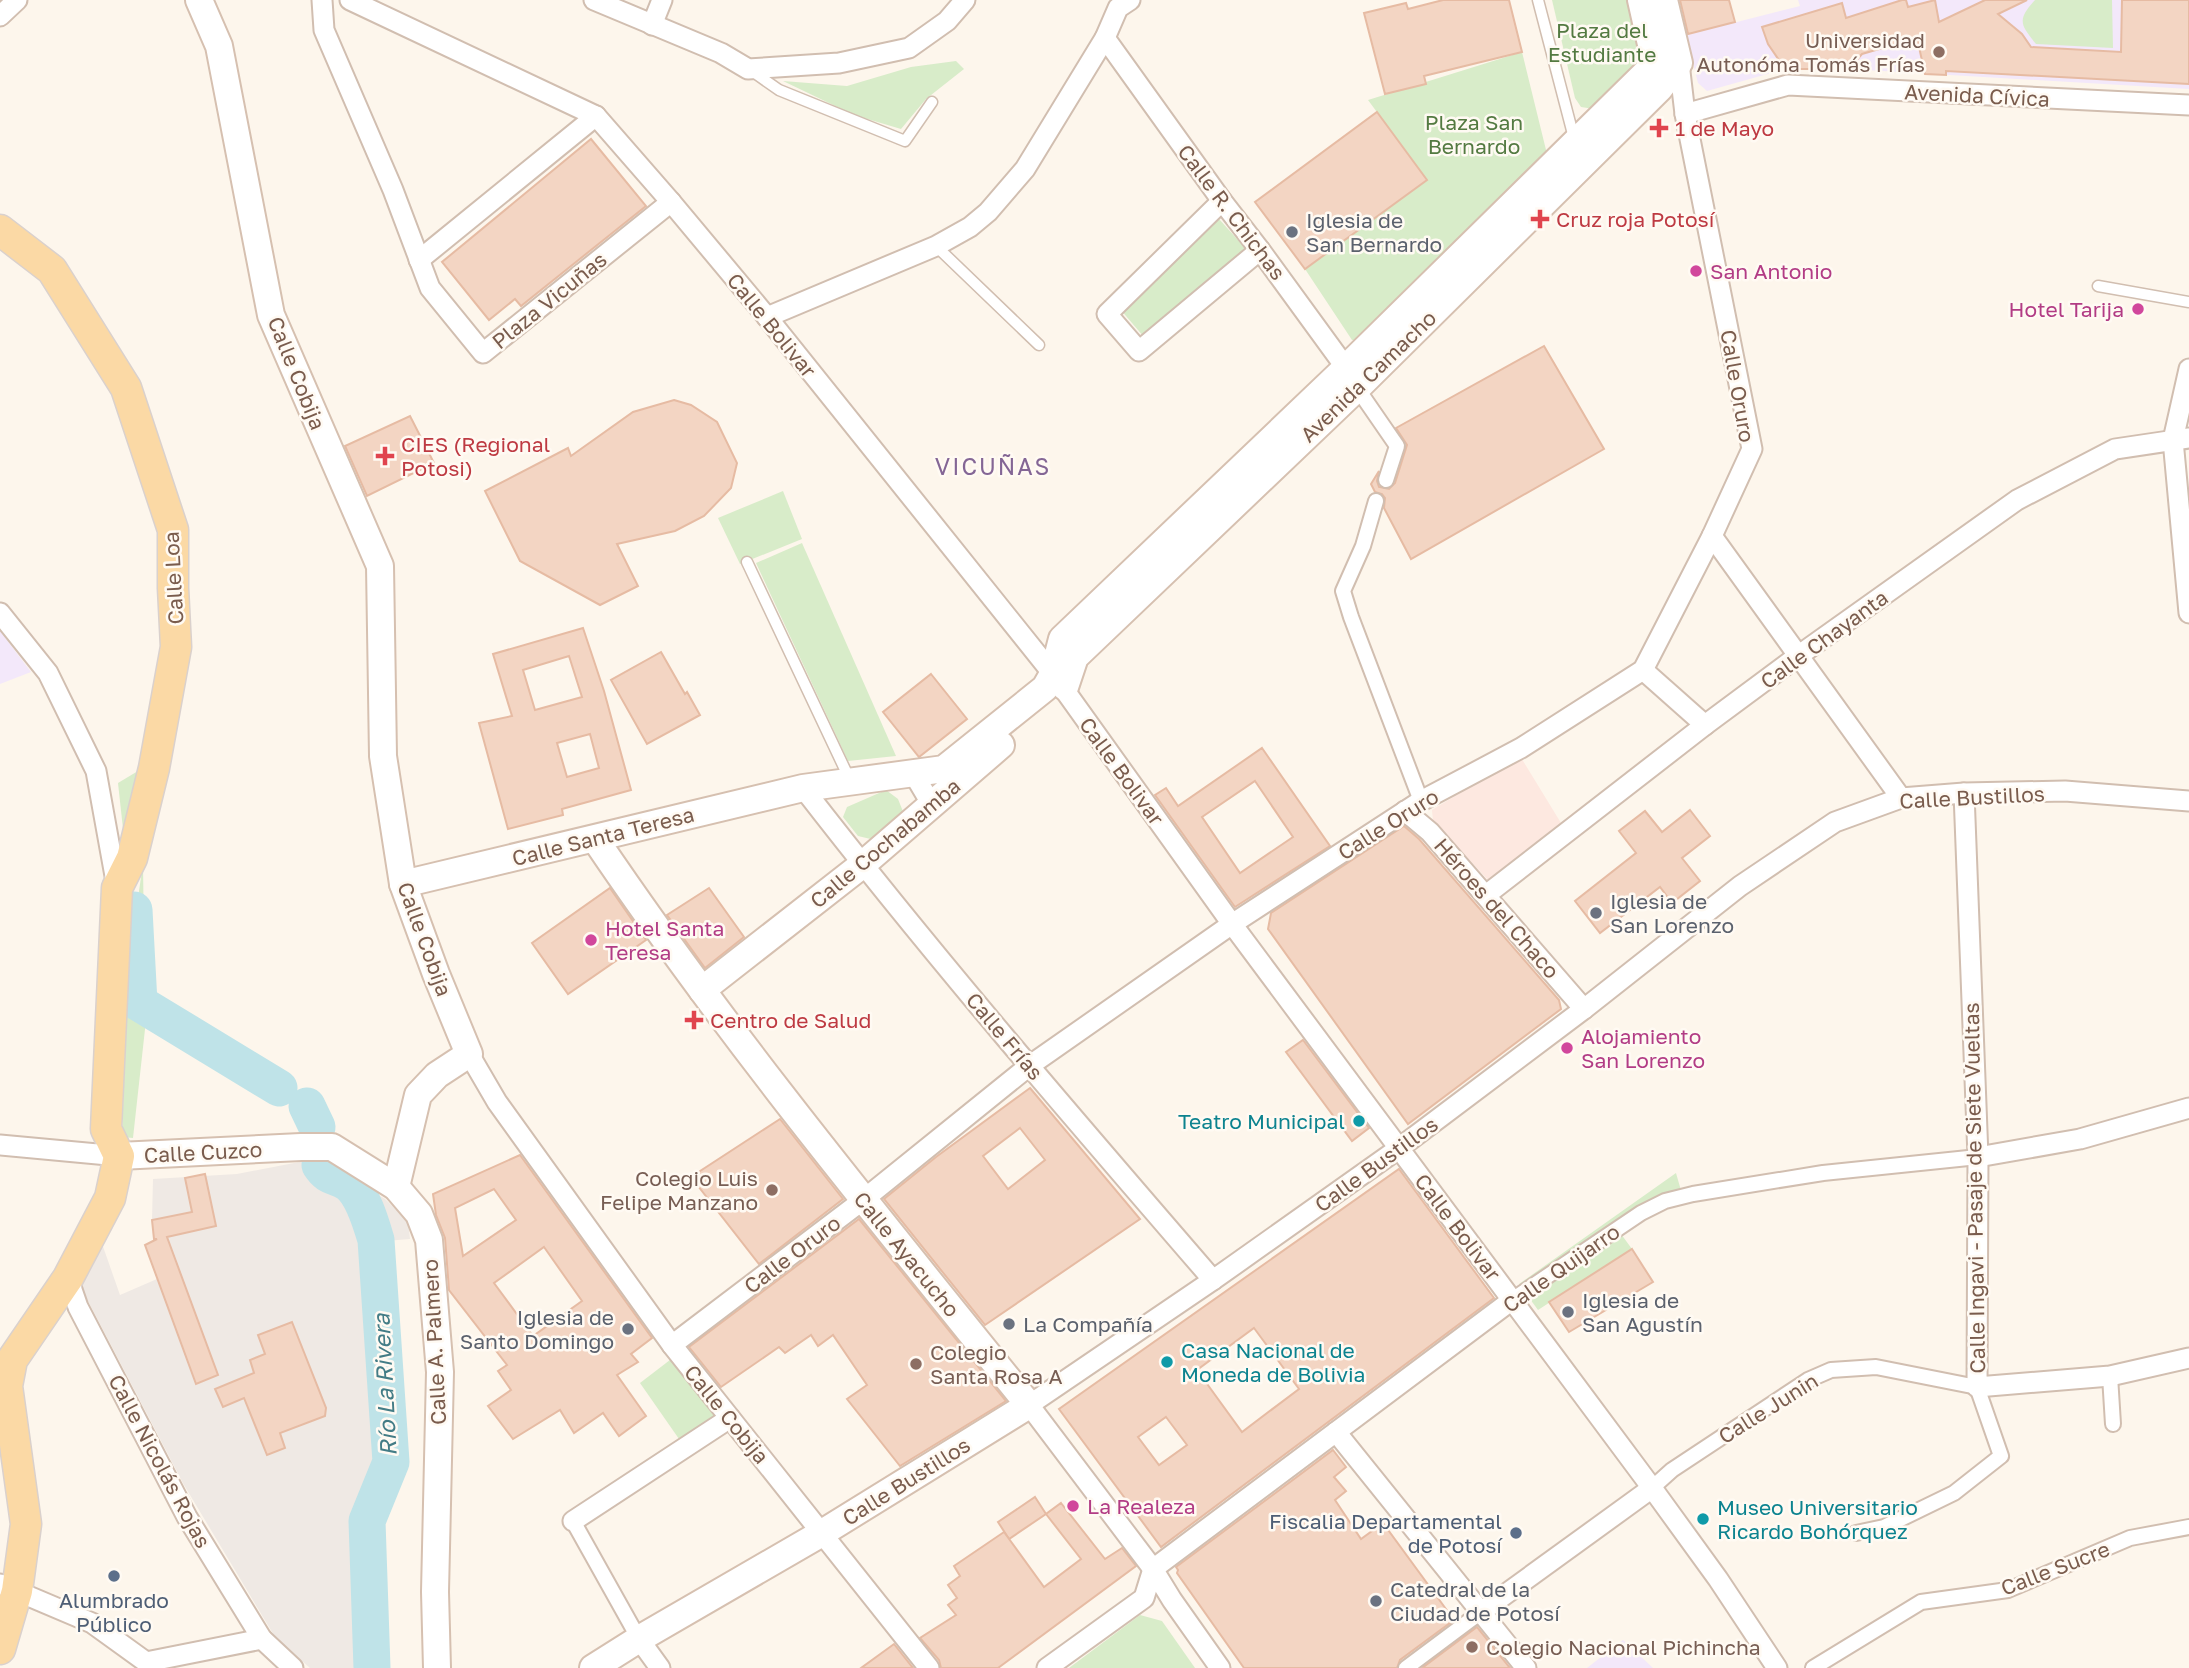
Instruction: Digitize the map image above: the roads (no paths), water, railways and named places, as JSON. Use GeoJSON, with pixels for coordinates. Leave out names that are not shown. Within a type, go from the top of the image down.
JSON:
{"type":"FeatureCollection","features":[{"type":"Feature","properties":{"kind":"main road","name":"Calle Cobija"},"geometry":{"type":"LineString","coordinates":[[199,0],[219,46],[271,315],[380,566],[383,756],[403,884],[469,1054]]}},
{"type":"Feature","properties":{"kind":"main road"},"geometry":{"type":"LineString","coordinates":[[1641,0],[1665,72]]}},
{"type":"Feature","properties":{"kind":"main road"},"geometry":{"type":"LineString","coordinates":[[1664,0],[1665,72]]}},
{"type":"Feature","properties":{"kind":"main road","name":"Avenida Camacho"},"geometry":{"type":"LineString","coordinates":[[1059,682],[1075,657],[1351,378],[1575,144],[1665,72]]}},
{"type":"Feature","properties":{"kind":"main road","name":"Avenida Camacho"},"geometry":{"type":"LineString","coordinates":[[1351,378],[1665,72]]}},
{"type":"Feature","properties":{"kind":"main road","name":"Calle Loa"},"geometry":{"type":"LineString","coordinates":[[0,230],[52,270],[126,388],[173,530],[176,648],[154,768],[132,858],[117,888]]}},
{"type":"Feature","properties":{"kind":"main road","name":"Calle Cochabamba"},"geometry":{"type":"LineString","coordinates":[[803,788],[944,769],[1045,688],[1059,682]]}},
{"type":"Feature","properties":{"kind":"main road","name":"Calle Cochabamba"},"geometry":{"type":"LineString","coordinates":[[702,990],[863,865],[932,805],[1059,682]]}},
{"type":"Feature","properties":{"kind":"main road","name":"Calle Santa Teresa"},"geometry":{"type":"LineString","coordinates":[[403,884],[803,788]]}},
{"type":"Feature","properties":{"kind":"main road","name":"Calle Ayacucho"},"geometry":{"type":"LineString","coordinates":[[595,839],[639,905],[702,990],[863,1200],[1029,1405]]}},
{"type":"Feature","properties":{"kind":"main road"},"geometry":{"type":"LineString","coordinates":[[0,1649],[8,1587],[26,1524],[7,1386],[12,1360],[68,1278],[110,1198],[119,1156],[106,1129],[117,888]]}},
{"type":"Feature","properties":{"kind":"main road"},"geometry":{"type":"LineString","coordinates":[[396,1187],[418,1095],[436,1074],[469,1054]]}},
{"type":"Feature","properties":{"kind":"main road","name":"Calle Cuzco"},"geometry":{"type":"LineString","coordinates":[[119,1156],[332,1147],[396,1187]]}},
{"type":"Feature","properties":{"kind":"main road","name":"Calle A. Palmero"},"geometry":{"type":"LineString","coordinates":[[396,1187],[419,1214],[429,1240],[440,1372],[435,1592],[437,1668]]}},
{"type":"Feature","properties":{"kind":"main road","name":"Calle Bustillos"},"geometry":{"type":"LineString","coordinates":[[593,1668],[822,1534],[1029,1405]]}},
{"type":"Feature","properties":{"kind":"street"},"geometry":{"type":"LineString","coordinates":[[0,16],[17,0]]}},
{"type":"Feature","properties":{"kind":"street"},"geometry":{"type":"LineString","coordinates":[[322,0],[324,30],[393,190],[419,260],[596,116]]}},
{"type":"Feature","properties":{"kind":"street","name":"Calle Bolivar"},"geometry":{"type":"LineString","coordinates":[[351,0],[596,116],[671,202],[1059,682],[1232,924],[1653,1488],[1777,1668]]}},
{"type":"Feature","properties":{"kind":"street"},"geometry":{"type":"LineString","coordinates":[[594,0],[722,53],[748,69],[839,63],[909,48],[947,21],[965,0]]}},
{"type":"Feature","properties":{"kind":"street"},"geometry":{"type":"LineString","coordinates":[[652,24],[662,0]]}},
{"type":"Feature","properties":{"kind":"street"},"geometry":{"type":"LineString","coordinates":[[766,317],[936,246],[988,212],[1025,169],[1105,38],[1118,8],[1130,0]]}},
{"type":"Feature","properties":{"kind":"street","name":"Calle R. Chichas"},"geometry":{"type":"LineString","coordinates":[[1105,38],[1351,378]]}},
{"type":"Feature","properties":{"kind":"street"},"geometry":{"type":"LineString","coordinates":[[1665,72],[1685,114]]}},
{"type":"Feature","properties":{"kind":"street","name":"Calle Oruro"},"geometry":{"type":"LineString","coordinates":[[672,1345],[863,1200],[1029,1066],[1232,924],[1413,806],[1521,748],[1643,670],[1712,536],[1752,449],[1685,114],[1665,72]]}},
{"type":"Feature","properties":{"kind":"street","name":"Avenida Cívica"},"geometry":{"type":"LineString","coordinates":[[1685,114],[1788,85],[2189,105]]}},
{"type":"Feature","properties":{"kind":"street"},"geometry":{"type":"LineString","coordinates":[[1222,201],[1107,314],[1139,351],[1260,250]]}},
{"type":"Feature","properties":{"kind":"street","name":"Plaza Vicuñas"},"geometry":{"type":"LineString","coordinates":[[419,260],[430,288],[483,353],[671,202]]}},
{"type":"Feature","properties":{"kind":"street"},"geometry":{"type":"LineString","coordinates":[[2189,369],[2181,439],[2189,613]]}},
{"type":"Feature","properties":{"kind":"street"},"geometry":{"type":"LineString","coordinates":[[1351,378],[1397,446],[1387,480]]}},
{"type":"Feature","properties":{"kind":"street","name":"Calle Chayanta"},"geometry":{"type":"LineString","coordinates":[[1486,895],[1798,656],[2017,500],[2115,449],[2181,439]]}},
{"type":"Feature","properties":{"kind":"street"},"geometry":{"type":"LineString","coordinates":[[1376,501],[1363,546],[1343,591],[1413,806]]}},
{"type":"Feature","properties":{"kind":"street"},"geometry":{"type":"LineString","coordinates":[[1712,536],[1900,797]]}},
{"type":"Feature","properties":{"kind":"street"},"geometry":{"type":"LineString","coordinates":[[0,613],[48,673],[96,771],[117,888]]}},
{"type":"Feature","properties":{"kind":"street"},"geometry":{"type":"LineString","coordinates":[[1643,670],[1706,725]]}},
{"type":"Feature","properties":{"kind":"street"},"geometry":{"type":"LineString","coordinates":[[913,773],[932,805]]}},
{"type":"Feature","properties":{"kind":"street","name":"Calle Frías"},"geometry":{"type":"LineString","coordinates":[[803,788],[1029,1066],[1213,1280]]}},
{"type":"Feature","properties":{"kind":"street","name":"Calle Bustillos"},"geometry":{"type":"LineString","coordinates":[[1029,1405],[1213,1280],[1398,1149],[1584,1009],[1740,886],[1835,822],[1900,797],[1964,793],[2065,791],[2189,801]]}},
{"type":"Feature","properties":{"kind":"street","name":"Calle Ingavi - Pasaje de Siete Vueltas"},"geometry":{"type":"LineString","coordinates":[[1856,1533],[1884,1527],[1954,1493],[2001,1456],[1977,1387],[1978,1157],[1964,793]]}},
{"type":"Feature","properties":{"kind":"street","name":"Héroes del Chaco"},"geometry":{"type":"LineString","coordinates":[[1413,806],[1430,832],[1584,1009]]}},
{"type":"Feature","properties":{"kind":"street","name":"Calle Cobija"},"geometry":{"type":"LineString","coordinates":[[469,1054],[497,1102],[672,1345],[929,1668]]}},
{"type":"Feature","properties":{"kind":"street","name":"Calle Quijarro"},"geometry":{"type":"LineString","coordinates":[[1153,1569],[1512,1300],[1641,1213],[1665,1202],[1693,1194],[1823,1173],[1978,1157],[2080,1139],[2189,1108]]}},
{"type":"Feature","properties":{"kind":"street","name":"Calle Cuzco"},"geometry":{"type":"LineString","coordinates":[[0,1144],[119,1156]]}},
{"type":"Feature","properties":{"kind":"street","name":"Calle Nicolás Rojas"},"geometry":{"type":"LineString","coordinates":[[68,1278],[78,1307],[187,1517],[262,1639],[293,1668]]}},
{"type":"Feature","properties":{"kind":"street","name":"Calle Junin"},"geometry":{"type":"LineString","coordinates":[[1481,1612],[1653,1488],[1672,1470],[1808,1380],[1831,1370],[1876,1367],[1977,1387],[2110,1376],[2189,1358]]}},
{"type":"Feature","properties":{"kind":"street"},"geometry":{"type":"LineString","coordinates":[[2110,1376],[2113,1424]]}},
{"type":"Feature","properties":{"kind":"street","name":"Calle Ayacucho"},"geometry":{"type":"LineString","coordinates":[[1029,1405],[1153,1569],[1172,1601],[1220,1668]]}},
{"type":"Feature","properties":{"kind":"street"},"geometry":{"type":"LineString","coordinates":[[660,1668],[639,1639],[573,1521],[730,1418]]}},
{"type":"Feature","properties":{"kind":"street"},"geometry":{"type":"LineString","coordinates":[[1336,1432],[1527,1668]]}},
{"type":"Feature","properties":{"kind":"street","name":"Calle Sucre"},"geometry":{"type":"LineString","coordinates":[[1813,1668],[1920,1602],[2008,1590],[2130,1538],[2189,1527]]}},
{"type":"Feature","properties":{"kind":"street"},"geometry":{"type":"LineString","coordinates":[[1047,1668],[1144,1598],[1153,1569]]}},
{"type":"Feature","properties":{"kind":"street"},"geometry":{"type":"LineString","coordinates":[[8,1587],[92,1623],[146,1662],[262,1639]]}},
{"type":"Feature","properties":{"kind":"street"},"geometry":{"type":"LineString","coordinates":[[1406,1668],[1481,1612]]}},
{"type":"Feature","properties":{"kind":"lane"},"geometry":{"type":"LineString","coordinates":[[1538,0],[1575,144]]}},
{"type":"Feature","properties":{"kind":"lane"},"geometry":{"type":"LineString","coordinates":[[748,69],[779,90],[905,141],[932,102]]}},
{"type":"Feature","properties":{"kind":"lane"},"geometry":{"type":"LineString","coordinates":[[936,246],[1039,345]]}},
{"type":"Feature","properties":{"kind":"lane"},"geometry":{"type":"LineString","coordinates":[[2098,286],[2189,302]]}},
{"type":"Feature","properties":{"kind":"lane"},"geometry":{"type":"LineString","coordinates":[[747,562],[850,781]]}},
{"type":"Feature","properties":{"kind":"waterway","name":"Río La Rivera"},"geometry":{"type":"LineString","coordinates":[[134,910],[139,1003],[279,1088]]}},
{"type":"Feature","properties":{"kind":"waterway","name":"Río La Rivera"},"geometry":{"type":"LineString","coordinates":[[307,1106],[317,1127]]}},
{"type":"Feature","properties":{"kind":"waterway","name":"Río La Rivera"},"geometry":{"type":"LineString","coordinates":[[320,1165],[330,1175],[348,1183],[358,1194],[376,1240],[391,1462],[367,1521],[372,1668]]}},
{"type":"Feature","properties":{"kind":"place","name":"Universidad Autonóma Tomás Frías"},"geometry":{"type":"Point","coordinates":[1939,52]}},
{"type":"Feature","properties":{"kind":"place","name":"1 de Mayo"},"geometry":{"type":"Point","coordinates":[1659,128]}},
{"type":"Feature","properties":{"kind":"place","name":"Cruz roja Potosí"},"geometry":{"type":"Point","coordinates":[1540,219]}},
{"type":"Feature","properties":{"kind":"place","name":"Iglesia de San Bernardo"},"geometry":{"type":"Point","coordinates":[1292,232]}},
{"type":"Feature","properties":{"kind":"place","name":"San Antonio"},"geometry":{"type":"Point","coordinates":[1696,271]}},
{"type":"Feature","properties":{"kind":"place","name":"Hotel Tarija"},"geometry":{"type":"Point","coordinates":[2138,309]}},
{"type":"Feature","properties":{"kind":"place","name":"CIES (Regional Potosi)"},"geometry":{"type":"Point","coordinates":[385,456]}},
{"type":"Feature","properties":{"kind":"place","name":"Iglesia de San Lorenzo"},"geometry":{"type":"Point","coordinates":[1596,913]}},
{"type":"Feature","properties":{"kind":"place","name":"Hotel Santa Teresa"},"geometry":{"type":"Point","coordinates":[591,940]}},
{"type":"Feature","properties":{"kind":"place","name":"Centro de Salud"},"geometry":{"type":"Point","coordinates":[694,1020]}},
{"type":"Feature","properties":{"kind":"place","name":"Alojamiento San Lorenzo"},"geometry":{"type":"Point","coordinates":[1567,1048]}},
{"type":"Feature","properties":{"kind":"place","name":"Teatro Municipal"},"geometry":{"type":"Point","coordinates":[1359,1121]}},
{"type":"Feature","properties":{"kind":"place","name":"Colegio Luis Felipe Manzano"},"geometry":{"type":"Point","coordinates":[772,1190]}},
{"type":"Feature","properties":{"kind":"place","name":"Iglesia de San Agustín"},"geometry":{"type":"Point","coordinates":[1568,1312]}},
{"type":"Feature","properties":{"kind":"place","name":"La Compañía"},"geometry":{"type":"Point","coordinates":[1009,1324]}},
{"type":"Feature","properties":{"kind":"place","name":"Iglesia de Santo Domingo"},"geometry":{"type":"Point","coordinates":[628,1329]}},
{"type":"Feature","properties":{"kind":"place","name":"Casa Nacional de Moneda de Bolivia"},"geometry":{"type":"Point","coordinates":[1167,1362]}},
{"type":"Feature","properties":{"kind":"place","name":"Colegio Santa Rosa A"},"geometry":{"type":"Point","coordinates":[916,1364]}},
{"type":"Feature","properties":{"kind":"place","name":"La Realeza"},"geometry":{"type":"Point","coordinates":[1073,1506]}},
{"type":"Feature","properties":{"kind":"place","name":"Museo Universitario Ricardo Bohórquez"},"geometry":{"type":"Point","coordinates":[1703,1519]}},
{"type":"Feature","properties":{"kind":"place","name":"Fiscalia Departamental de Potosí"},"geometry":{"type":"Point","coordinates":[1516,1533]}},
{"type":"Feature","properties":{"kind":"place","name":"Alumbrado Público"},"geometry":{"type":"Point","coordinates":[114,1576]}},
{"type":"Feature","properties":{"kind":"place","name":"Catedral de la Ciudad de Potosí"},"geometry":{"type":"Point","coordinates":[1376,1601]}},
{"type":"Feature","properties":{"kind":"place","name":"Colegio Nacional Pichincha"},"geometry":{"type":"Point","coordinates":[1472,1647]}},
{"type":"Feature","properties":{"kind":"district","name":"VICUÑAS"},"geometry":{"type":"Point","coordinates":[993,466]}},
{"type":"Feature","properties":{"kind":"park label","name":"Plaza del Estudiante"},"geometry":{"type":"Point","coordinates":[1602,42]}},
{"type":"Feature","properties":{"kind":"park label","name":"Plaza San Bernardo"},"geometry":{"type":"Point","coordinates":[1474,134]}}]}
